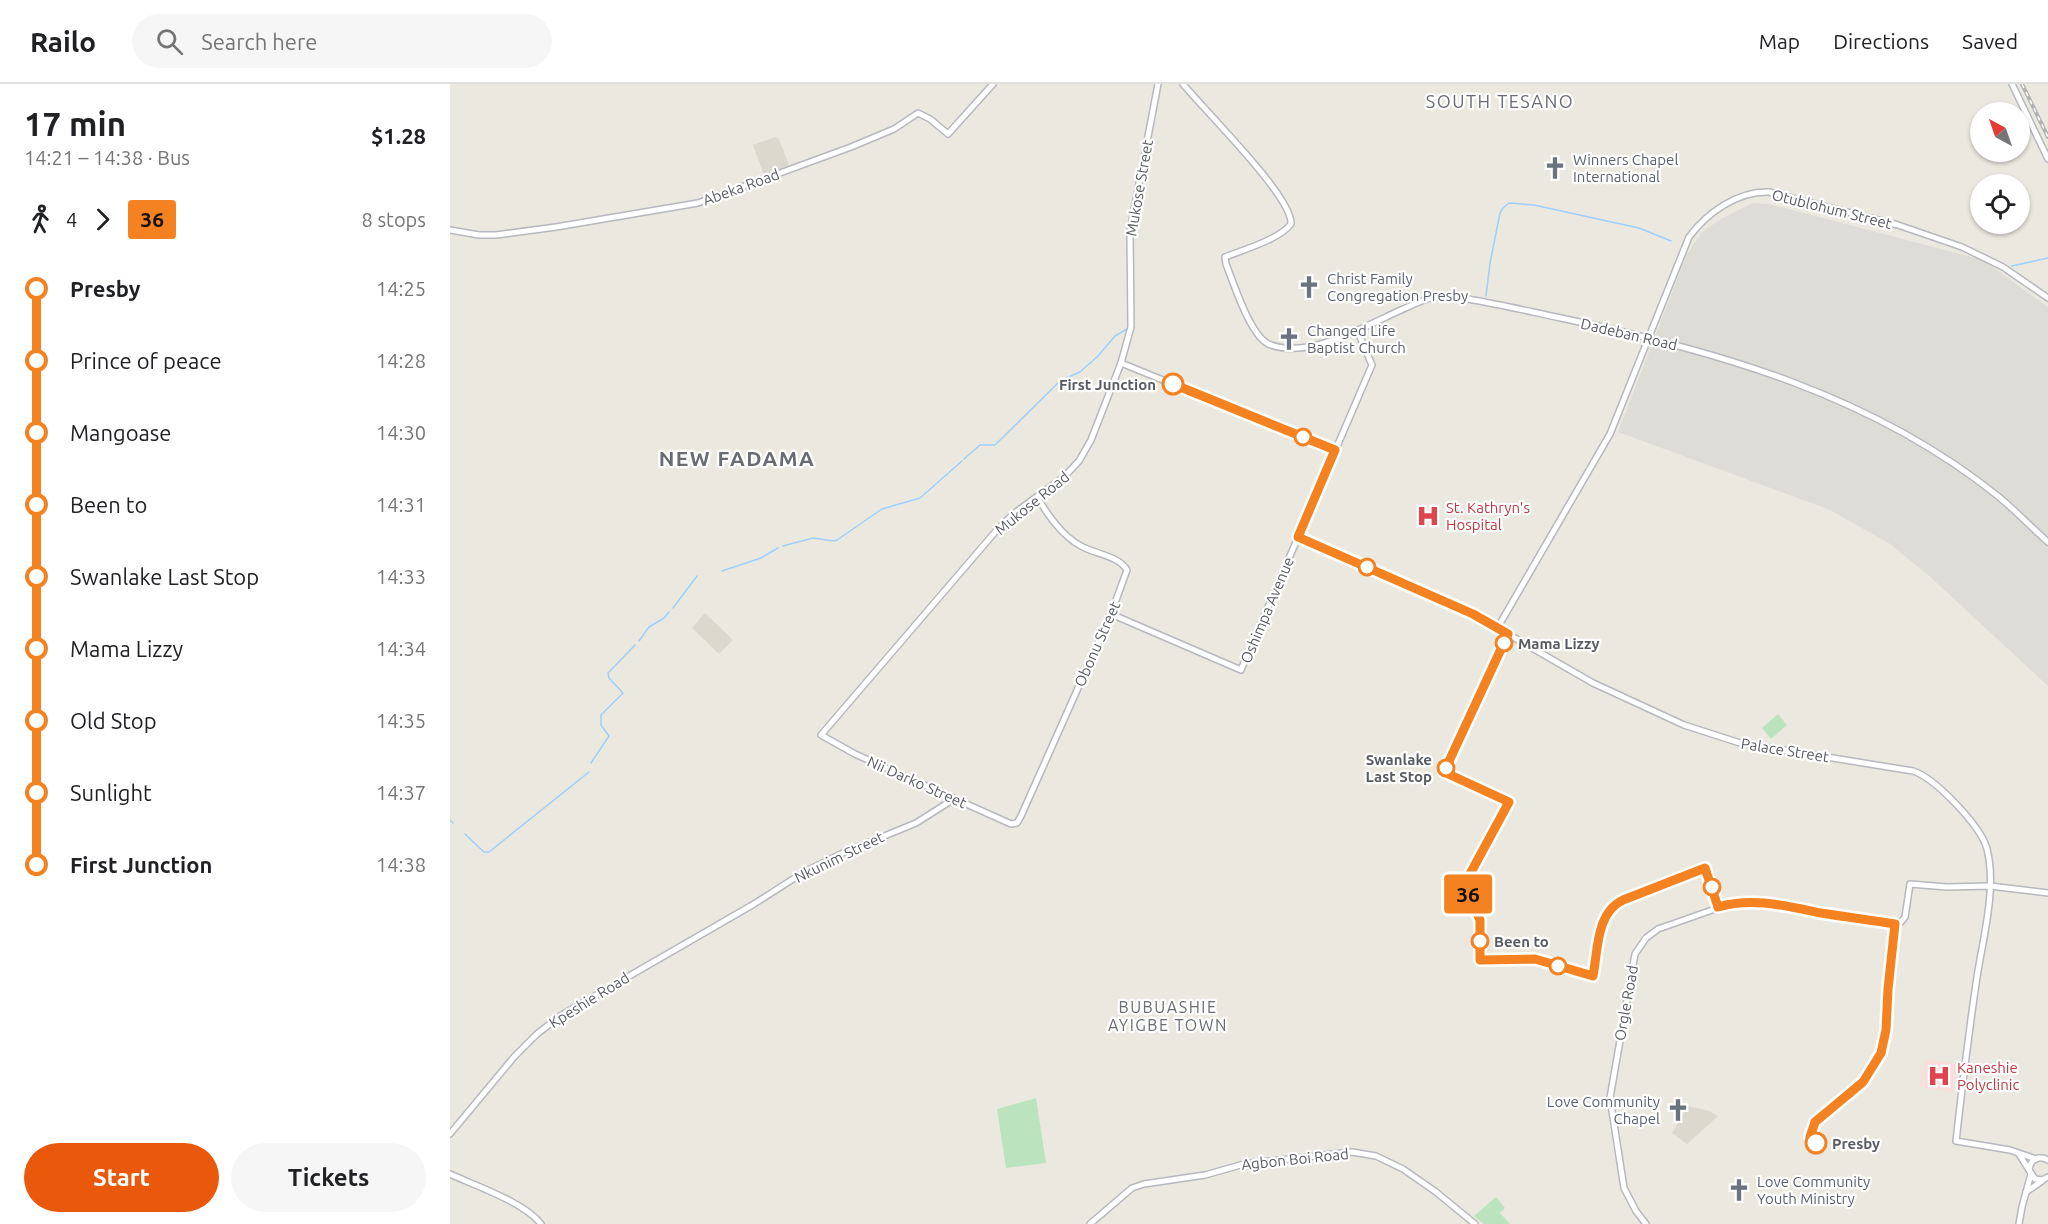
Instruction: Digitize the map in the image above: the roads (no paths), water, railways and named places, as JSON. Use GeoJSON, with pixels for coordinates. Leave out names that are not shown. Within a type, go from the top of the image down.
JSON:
{"type":"FeatureCollection","features":[{"type":"Feature","properties":{"kind":"street","name":"Abeka Road"},"geometry":{"type":"LineString","coordinates":[[450,230],[479,235],[505,234],[698,203],[851,147],[894,129],[918,113],[948,134],[993,84]]}},
{"type":"Feature","properties":{"kind":"street","name":"Mukose Street"},"geometry":{"type":"LineString","coordinates":[[1131,292],[1130,231],[1158,84]]}},
{"type":"Feature","properties":{"kind":"street","name":"Dadeban Road"},"geometry":{"type":"LineString","coordinates":[[1184,84],[1278,194],[1291,215],[1291,225],[1266,240],[1225,257],[1247,312],[1255,329],[1265,342],[1290,349],[1324,343],[1428,298],[1452,296],[1648,336],[1805,386],[1868,414],[1933,452],[2000,498],[2048,542]]}},
{"type":"Feature","properties":{"kind":"street"},"geometry":{"type":"LineString","coordinates":[[2012,84],[2048,159]]}},
{"type":"Feature","properties":{"kind":"street","name":"Otublohum Street"},"geometry":{"type":"LineString","coordinates":[[1498,627],[1610,434],[1689,237],[1700,224],[1724,206],[1739,197],[1755,192],[1777,194],[1926,234],[1979,254],[2047,294]]}},
{"type":"Feature","properties":{"kind":"street","name":"Mukose Road"},"geometry":{"type":"LineString","coordinates":[[821,735],[996,531],[1072,470],[1083,456],[1121,363],[1131,332],[1131,292]]}},
{"type":"Feature","properties":{"kind":"street","name":"Oshimpa Avenue"},"geometry":{"type":"LineString","coordinates":[[1111,614],[1241,670],[1372,365],[1357,330]]}},
{"type":"Feature","properties":{"kind":"street"},"geometry":{"type":"LineString","coordinates":[[1121,363],[1335,450]]}},
{"type":"Feature","properties":{"kind":"street","name":"Obonu Street"},"geometry":{"type":"LineString","coordinates":[[1014,824],[1022,816],[1127,573],[1126,568],[1110,558],[1073,541],[1037,497]]}},
{"type":"Feature","properties":{"kind":"street","name":"Palace Street"},"geometry":{"type":"LineString","coordinates":[[1298,537],[1473,614],[1593,683],[1671,720],[1715,737],[1778,750],[1904,770],[1924,776],[1949,797],[1985,843],[1990,886],[1956,1141],[2010,1150],[2019,1154]]}},
{"type":"Feature","properties":{"kind":"street","name":"Nii Darko Street"},"geometry":{"type":"LineString","coordinates":[[821,735],[855,754],[1006,823],[1014,824]]}},
{"type":"Feature","properties":{"kind":"street","name":"Nkunim Street"},"geometry":{"type":"LineString","coordinates":[[726,920],[819,864],[916,822],[954,799]]}},
{"type":"Feature","properties":{"kind":"street","name":"Orgle Road"},"geometry":{"type":"LineString","coordinates":[[1646,1224],[1624,1188],[1610,1098],[1635,954],[1646,938],[1658,929],[1718,907],[1742,902],[1794,906],[1819,912],[1900,923],[1905,917],[1910,884],[1990,886]]}},
{"type":"Feature","properties":{"kind":"street"},"geometry":{"type":"LineString","coordinates":[[1990,886],[2048,892]]}},
{"type":"Feature","properties":{"kind":"street","name":"Kpeshie Road"},"geometry":{"type":"LineString","coordinates":[[450,1134],[514,1057],[552,1021],[726,920]]}},
{"type":"Feature","properties":{"kind":"street"},"geometry":{"type":"LineString","coordinates":[[2019,1224],[2031,1163],[2048,1151]]}},
{"type":"Feature","properties":{"kind":"street","name":"Agbon Boi Road"},"geometry":{"type":"LineString","coordinates":[[1090,1224],[1132,1188],[1144,1184],[1205,1174],[1235,1165],[1337,1153],[1360,1153],[1383,1159],[1410,1174],[1475,1224]]}},
{"type":"Feature","properties":{"kind":"street"},"geometry":{"type":"LineString","coordinates":[[2019,1154],[2048,1161]]}},
{"type":"Feature","properties":{"kind":"street"},"geometry":{"type":"LineString","coordinates":[[2019,1154],[2036,1179],[2046,1179]]}},
{"type":"Feature","properties":{"kind":"street"},"geometry":{"type":"LineString","coordinates":[[450,1174],[514,1202],[527,1210],[541,1224]]}},
{"type":"Feature","properties":{"kind":"street"},"geometry":{"type":"LineString","coordinates":[[2026,1192],[2046,1179]]}},
{"type":"Feature","properties":{"kind":"waterway"},"geometry":{"type":"LineString","coordinates":[[1486,296],[1500,213],[1509,203],[1534,205],[1639,228],[1671,241]]}},
{"type":"Feature","properties":{"kind":"waterway"},"geometry":{"type":"LineString","coordinates":[[2012,266],[2048,258]]}},
{"type":"Feature","properties":{"kind":"waterway"},"geometry":{"type":"LineString","coordinates":[[964,459],[980,445],[995,445],[1060,381],[1080,372],[1115,336],[1127,329]]}},
{"type":"Feature","properties":{"kind":"waterway"},"geometry":{"type":"LineString","coordinates":[[783,546],[813,538],[837,540],[882,509],[920,498],[962,461]]}},
{"type":"Feature","properties":{"kind":"waterway"},"geometry":{"type":"LineString","coordinates":[[722,571],[761,558],[778,548]]}},
{"type":"Feature","properties":{"kind":"waterway"},"geometry":{"type":"LineString","coordinates":[[673,608],[697,576]]}},
{"type":"Feature","properties":{"kind":"waterway"},"geometry":{"type":"LineString","coordinates":[[639,641],[649,627],[669,612]]}},
{"type":"Feature","properties":{"kind":"waterway"},"geometry":{"type":"LineString","coordinates":[[591,763],[609,736],[601,725],[601,715],[623,693],[609,678],[608,673],[635,645]]}},
{"type":"Feature","properties":{"kind":"waterway"},"geometry":{"type":"LineString","coordinates":[[465,834],[484,852],[489,852],[589,772]]}},
{"type":"Feature","properties":{"kind":"waterway"},"geometry":{"type":"LineString","coordinates":[[450,820],[453,823]]}},
{"type":"Feature","properties":{"kind":"railway"},"geometry":{"type":"LineString","coordinates":[[2022,84],[2048,137]]}},
{"type":"Feature","properties":{"kind":"place","name":"Winners Chapel International"},"geometry":{"type":"Point","coordinates":[1555,168]}},
{"type":"Feature","properties":{"kind":"place","name":"Christ Family Congregation Presby"},"geometry":{"type":"Point","coordinates":[1309,287]}},
{"type":"Feature","properties":{"kind":"place","name":"Changed Life Baptist Church"},"geometry":{"type":"Point","coordinates":[1289,339]}},
{"type":"Feature","properties":{"kind":"place","name":"First Junction"},"geometry":{"type":"Point","coordinates":[1173,384]}},
{"type":"Feature","properties":{"kind":"place","name":"St. Kathryn's Hospital"},"geometry":{"type":"Point","coordinates":[1428,516]}},
{"type":"Feature","properties":{"kind":"place","name":"Mama Lizzy"},"geometry":{"type":"Point","coordinates":[1504,643]}},
{"type":"Feature","properties":{"kind":"place","name":"Swanlake Last Stop"},"geometry":{"type":"Point","coordinates":[1446,768]}},
{"type":"Feature","properties":{"kind":"place","name":"Been to"},"geometry":{"type":"Point","coordinates":[1480,941]}},
{"type":"Feature","properties":{"kind":"place","name":"Kaneshie Polyclinic"},"geometry":{"type":"Point","coordinates":[1939,1076]}},
{"type":"Feature","properties":{"kind":"place","name":"Love Community Chapel"},"geometry":{"type":"Point","coordinates":[1678,1110]}},
{"type":"Feature","properties":{"kind":"place","name":"Presby"},"geometry":{"type":"Point","coordinates":[1816,1143]}},
{"type":"Feature","properties":{"kind":"place","name":"Love Community Youth Ministry"},"geometry":{"type":"Point","coordinates":[1739,1190]}},
{"type":"Feature","properties":{"kind":"district","name":"SOUTH TESANO"},"geometry":{"type":"Point","coordinates":[1500,101]}},
{"type":"Feature","properties":{"kind":"district","name":"NEW FADAMA"},"geometry":{"type":"Point","coordinates":[737,458]}},
{"type":"Feature","properties":{"kind":"district","name":"BUBUASHIE AYIGBE TOWN"},"geometry":{"type":"Point","coordinates":[1168,1016]}}]}
